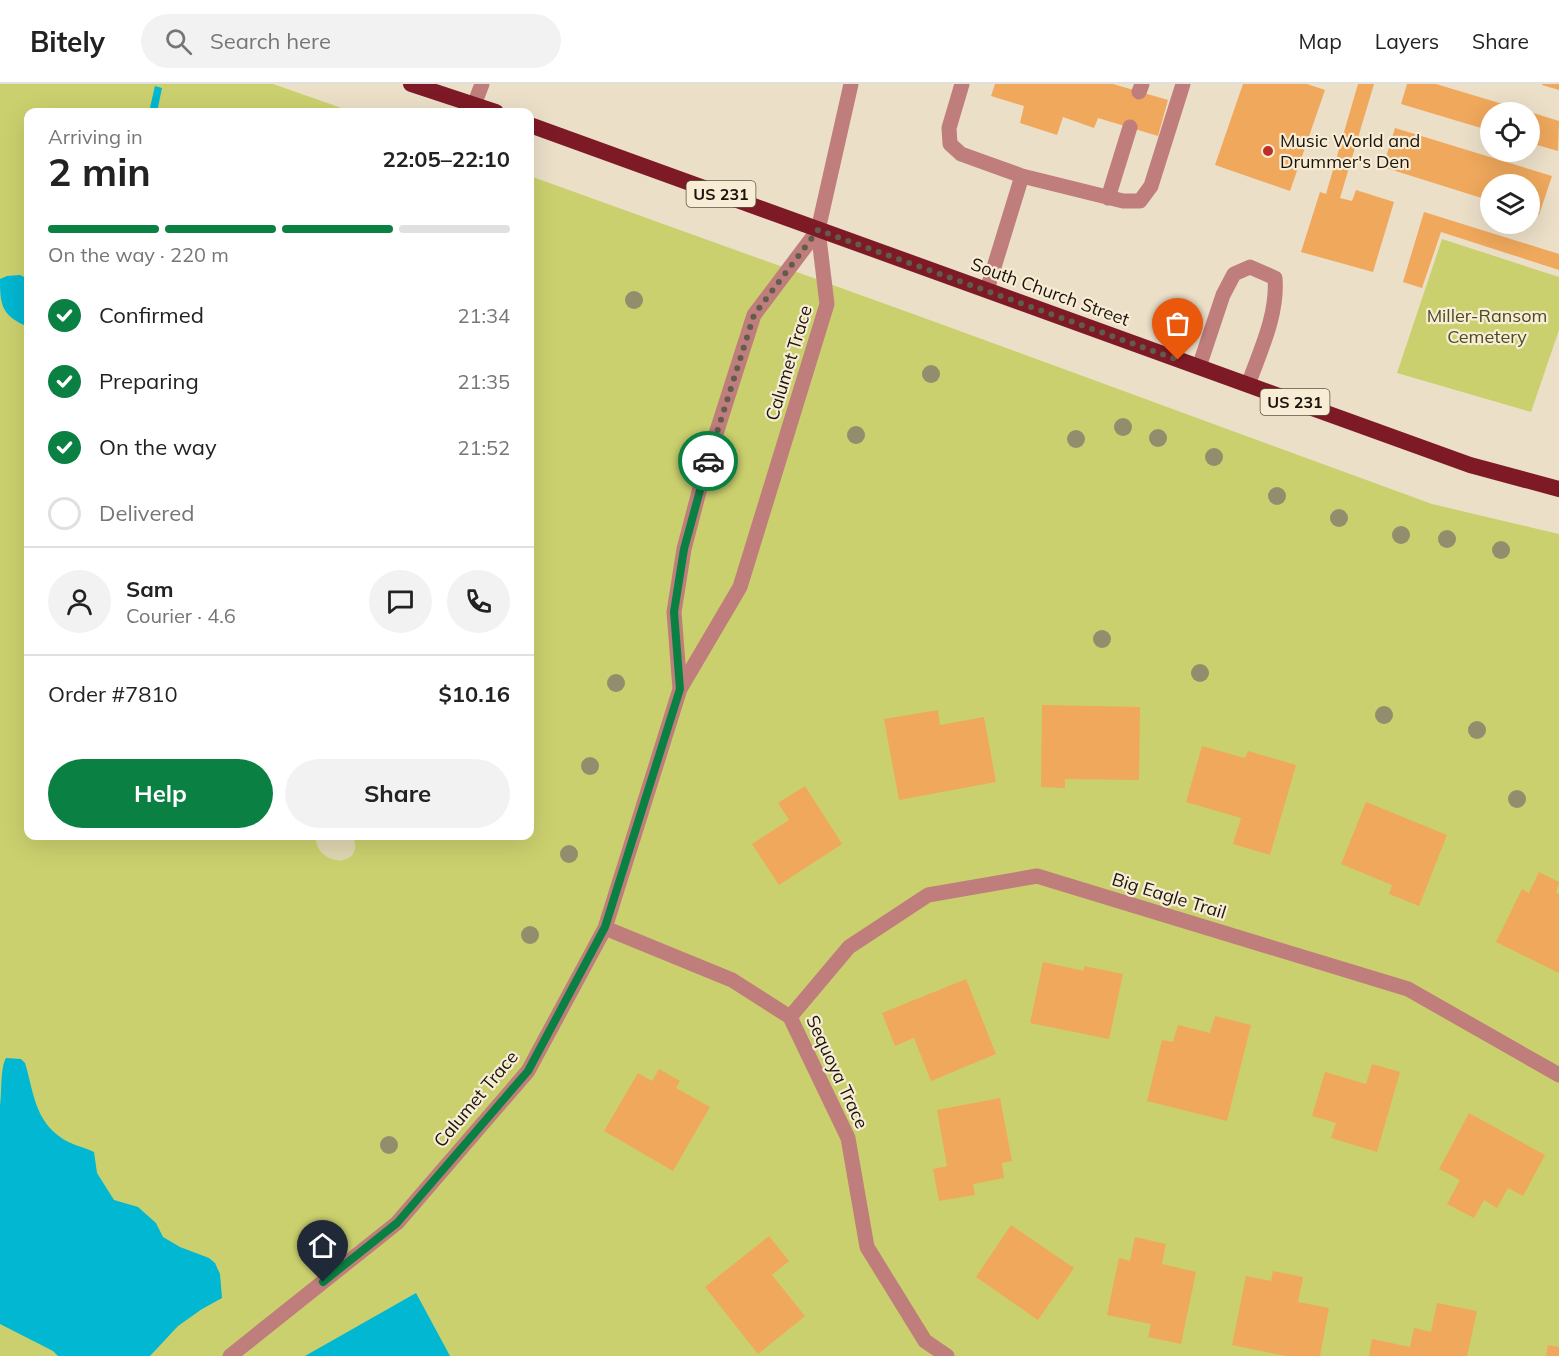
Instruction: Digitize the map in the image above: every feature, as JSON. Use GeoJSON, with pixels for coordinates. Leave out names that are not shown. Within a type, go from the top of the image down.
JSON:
{"type":"FeatureCollection","features":[{"type":"Feature","properties":{"kind":"highway"},"geometry":{"type":"LineString","coordinates":[[411,84],[483,108]]}},
{"type":"Feature","properties":{"kind":"highway","name":"South Church Street"},"geometry":{"type":"LineString","coordinates":[[534,126],[1470,465],[1559,489]]}},
{"type":"Feature","properties":{"kind":"street"},"geometry":{"type":"LineString","coordinates":[[474,105],[482,84]]}},
{"type":"Feature","properties":{"kind":"street"},"geometry":{"type":"LineString","coordinates":[[818,230],[851,84]]}},
{"type":"Feature","properties":{"kind":"street"},"geometry":{"type":"LineString","coordinates":[[962,84],[949,128],[950,144],[961,154],[1022,176],[1123,201],[1140,201],[1151,186],[1183,84]]}},
{"type":"Feature","properties":{"kind":"street"},"geometry":{"type":"LineString","coordinates":[[1108,198],[1130,127]]}},
{"type":"Feature","properties":{"kind":"street"},"geometry":{"type":"LineString","coordinates":[[987,290],[1022,176]]}},
{"type":"Feature","properties":{"kind":"street","name":"Calumet Trace"},"geometry":{"type":"LineString","coordinates":[[680,689],[674,612],[684,549],[706,465],[754,315],[818,230]]}},
{"type":"Feature","properties":{"kind":"street","name":"Calumet Trace"},"geometry":{"type":"LineString","coordinates":[[230,1356],[397,1223],[405,1214],[528,1071],[605,927],[680,689],[740,587],[827,304],[818,230]]}},
{"type":"Feature","properties":{"kind":"street"},"geometry":{"type":"LineString","coordinates":[[1199,367],[1223,295],[1234,274],[1250,267],[1275,278],[1276,296],[1272,315],[1248,385]]}},
{"type":"Feature","properties":{"kind":"street","name":"Big Eagle Trail"},"geometry":{"type":"LineString","coordinates":[[790,1017],[849,947],[928,895],[1037,876],[1408,989],[1559,1075]]}},
{"type":"Feature","properties":{"kind":"street","name":"Sequoya Trace"},"geometry":{"type":"LineString","coordinates":[[605,927],[732,980],[790,1017],[848,1138],[867,1247],[925,1341],[947,1356]]}},
{"type":"Feature","properties":{"kind":"green space"},"geometry":{"type":"Polygon","coordinates":[[[0,84],[273,84],[342,108],[24,108],[24,840],[534,840],[534,177],[1432,504],[1559,534],[1559,1356],[0,1356],[0,84]]]}},
{"type":"Feature","properties":{"kind":"green space","name":"Miller-Ransom Cemetery"},"geometry":{"type":"Polygon","coordinates":[[[1442,239],[1559,277],[1559,330],[1531,412],[1397,373],[1442,239]]]}},
{"type":"Feature","properties":{"kind":"sand"},"geometry":{"type":"Polygon","coordinates":[[[316,840],[354,840],[355,847],[353,854],[347,859],[340,860],[331,859],[318,847],[316,840]]]}},
{"type":"Feature","properties":{"kind":"water"},"geometry":{"type":"Polygon","coordinates":[[[155,86],[162,88],[158,108],[150,108],[155,86]]]}},
{"type":"Feature","properties":{"kind":"water"},"geometry":{"type":"Polygon","coordinates":[[[7,276],[24,277],[24,325],[4,309],[0,279],[7,276]]]}},
{"type":"Feature","properties":{"kind":"water"},"geometry":{"type":"Polygon","coordinates":[[[6,1058],[21,1059],[25,1063],[36,1105],[53,1131],[67,1141],[94,1152],[97,1173],[114,1200],[138,1207],[156,1223],[163,1237],[215,1263],[220,1274],[222,1298],[178,1326],[150,1356],[58,1356],[53,1351],[0,1324],[0,1106],[2,1074],[6,1058]]]}},
{"type":"Feature","properties":{"kind":"water"},"geometry":{"type":"Polygon","coordinates":[[[416,1293],[450,1356],[305,1356],[416,1293]]]}},
{"type":"Feature","properties":{"kind":"building"},"geometry":{"type":"Polygon","coordinates":[[[995,84],[1113,84],[1168,100],[1158,136],[1098,118],[1094,128],[1063,117],[1057,135],[1020,123],[1024,106],[991,96],[995,84]]]}},
{"type":"Feature","properties":{"kind":"building"},"geometry":{"type":"Polygon","coordinates":[[[1243,84],[1307,84],[1325,90],[1290,191],[1215,165],[1243,84]]]}},
{"type":"Feature","properties":{"kind":"building"},"geometry":{"type":"Polygon","coordinates":[[[1358,84],[1374,84],[1340,198],[1352,201],[1356,190],[1394,202],[1373,272],[1301,252],[1320,192],[1326,194],[1358,84]]]}},
{"type":"Feature","properties":{"kind":"building"},"geometry":{"type":"Polygon","coordinates":[[[1407,84],[1436,84],[1496,102],[1480,102],[1480,128],[1401,104],[1407,84]]]}},
{"type":"Feature","properties":{"kind":"building"},"geometry":{"type":"Polygon","coordinates":[[[1559,84],[1559,90],[1542,85],[1559,84]]]}},
{"type":"Feature","properties":{"kind":"building"},"geometry":{"type":"Polygon","coordinates":[[[1540,115],[1559,121],[1558,151],[1540,146],[1540,115]]]}},
{"type":"Feature","properties":{"kind":"building"},"geometry":{"type":"Polygon","coordinates":[[[1395,128],[1480,154],[1480,162],[1506,162],[1552,176],[1540,212],[1540,174],[1480,174],[1480,198],[1383,167],[1395,128]]]}},
{"type":"Feature","properties":{"kind":"building"},"geometry":{"type":"Polygon","coordinates":[[[1424,212],[1480,229],[1480,234],[1495,234],[1559,254],[1559,270],[1441,232],[1422,288],[1403,282],[1424,212]]]}},
{"type":"Feature","properties":{"kind":"building"},"geometry":{"type":"Polygon","coordinates":[[[1042,705],[1140,707],[1139,780],[1065,779],[1065,788],[1041,787],[1042,705]]]}},
{"type":"Feature","properties":{"kind":"building"},"geometry":{"type":"Polygon","coordinates":[[[938,710],[940,725],[984,717],[996,782],[899,800],[884,719],[938,710]]]}},
{"type":"Feature","properties":{"kind":"building"},"geometry":{"type":"Polygon","coordinates":[[[1202,746],[1245,758],[1248,751],[1296,765],[1270,855],[1233,844],[1241,818],[1186,802],[1202,746]]]}},
{"type":"Feature","properties":{"kind":"building"},"geometry":{"type":"Polygon","coordinates":[[[805,786],[842,844],[779,885],[752,844],[789,820],[778,803],[805,786]]]}},
{"type":"Feature","properties":{"kind":"building"},"geometry":{"type":"Polygon","coordinates":[[[1366,802],[1447,835],[1419,906],[1389,894],[1392,885],[1341,864],[1366,802]]]}},
{"type":"Feature","properties":{"kind":"building"},"geometry":{"type":"Polygon","coordinates":[[[1539,872],[1559,882],[1556,893],[1559,894],[1559,973],[1496,942],[1522,889],[1529,893],[1539,872]]]}},
{"type":"Feature","properties":{"kind":"building"},"geometry":{"type":"Polygon","coordinates":[[[1043,962],[1084,971],[1084,966],[1123,974],[1109,1039],[1030,1023],[1043,962]]]}},
{"type":"Feature","properties":{"kind":"building"},"geometry":{"type":"Polygon","coordinates":[[[966,979],[996,1054],[931,1081],[914,1038],[895,1046],[882,1013],[966,979]]]}},
{"type":"Feature","properties":{"kind":"building"},"geometry":{"type":"Polygon","coordinates":[[[1215,1016],[1251,1025],[1227,1121],[1147,1101],[1162,1040],[1173,1042],[1178,1025],[1210,1033],[1215,1016]]]}},
{"type":"Feature","properties":{"kind":"building"},"geometry":{"type":"Polygon","coordinates":[[[1372,1064],[1400,1072],[1377,1152],[1331,1138],[1336,1123],[1312,1116],[1325,1072],[1366,1084],[1372,1064]]]}},
{"type":"Feature","properties":{"kind":"building"},"geometry":{"type":"Polygon","coordinates":[[[659,1069],[680,1081],[676,1088],[710,1107],[673,1171],[604,1131],[638,1073],[652,1081],[659,1069]]]}},
{"type":"Feature","properties":{"kind":"building"},"geometry":{"type":"Polygon","coordinates":[[[1000,1098],[1012,1161],[1002,1163],[1004,1178],[973,1184],[975,1195],[939,1201],[933,1169],[947,1166],[937,1110],[1000,1098]]]}},
{"type":"Feature","properties":{"kind":"building"},"geometry":{"type":"Polygon","coordinates":[[[1469,1113],[1545,1155],[1523,1196],[1508,1188],[1497,1208],[1484,1200],[1474,1218],[1447,1204],[1460,1180],[1439,1169],[1469,1113]]]}},
{"type":"Feature","properties":{"kind":"building"},"geometry":{"type":"Polygon","coordinates":[[[1011,1225],[1074,1268],[1038,1320],[976,1277],[1011,1225]]]}},
{"type":"Feature","properties":{"kind":"building"},"geometry":{"type":"Polygon","coordinates":[[[769,1236],[789,1261],[772,1275],[805,1316],[758,1354],[705,1287],[769,1236]]]}},
{"type":"Feature","properties":{"kind":"building"},"geometry":{"type":"Polygon","coordinates":[[[1135,1237],[1166,1244],[1162,1264],[1196,1272],[1181,1344],[1148,1337],[1151,1324],[1107,1315],[1119,1258],[1130,1261],[1135,1237]]]}},
{"type":"Feature","properties":{"kind":"building"},"geometry":{"type":"Polygon","coordinates":[[[1273,1271],[1303,1277],[1298,1302],[1329,1308],[1320,1356],[1286,1356],[1232,1345],[1246,1276],[1271,1281],[1273,1271]]]}},
{"type":"Feature","properties":{"kind":"building"},"geometry":{"type":"Polygon","coordinates":[[[1437,1303],[1477,1311],[1467,1356],[1369,1356],[1372,1339],[1410,1347],[1414,1328],[1431,1332],[1437,1303]]]}},
{"type":"Feature","properties":{"kind":"building"},"geometry":{"type":"Polygon","coordinates":[[[1548,1345],[1559,1347],[1559,1356],[1546,1356],[1548,1345]]]}},
{"type":"Feature","properties":{"kind":"way so far"},"geometry":{"type":"LineString","coordinates":[[708,461],[754,315],[818,230],[1178,360]]}},
{"type":"Feature","properties":{"kind":"place","name":"Music World and Drummer's Den"},"geometry":{"type":"Point","coordinates":[1268,151]}},
{"type":"Feature","properties":{"kind":"route"},"geometry":{"type":"LineString","coordinates":[[323,1282],[397,1223],[528,1071],[605,927],[680,689],[674,612],[684,549],[708,461]]}}]}
